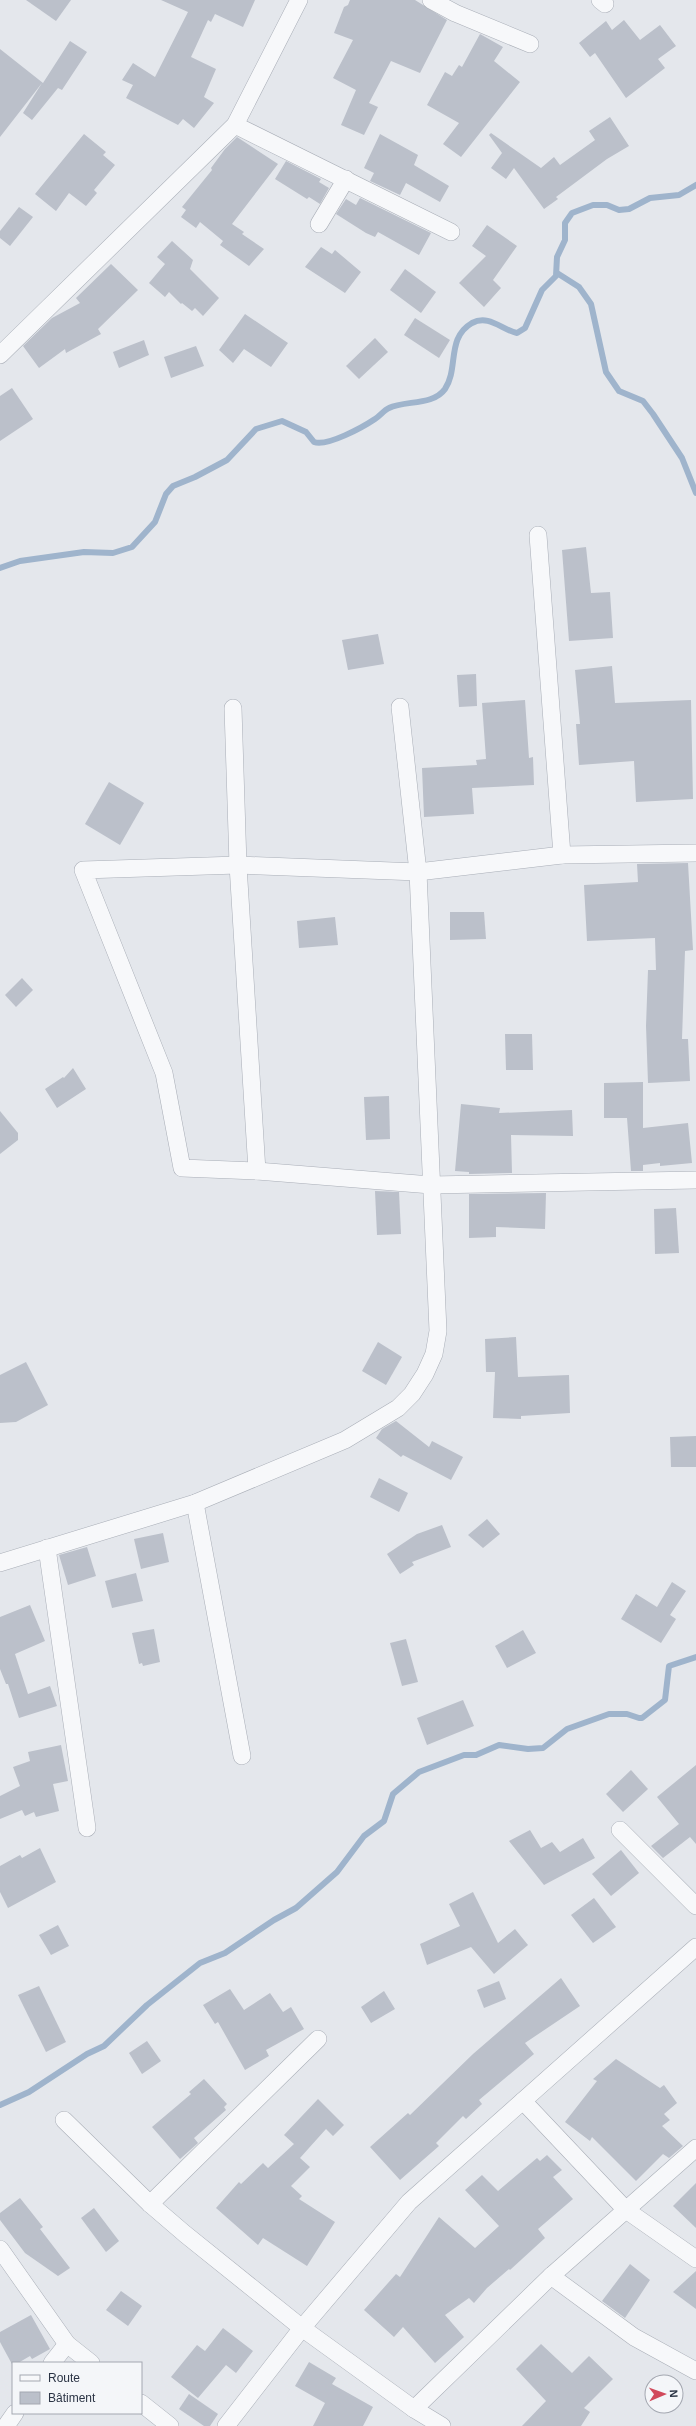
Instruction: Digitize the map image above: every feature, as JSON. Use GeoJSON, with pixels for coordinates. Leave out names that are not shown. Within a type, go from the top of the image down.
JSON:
{"type":"FeatureCollection","features":[{"type":"Feature","properties":{"kind":"street"},"geometry":{"type":"LineString","coordinates":[[0,355],[235,125],[299,0]]}},
{"type":"Feature","properties":{"kind":"street"},"geometry":{"type":"LineString","coordinates":[[431,0],[455,13],[530,44]]}},
{"type":"Feature","properties":{"kind":"street"},"geometry":{"type":"LineString","coordinates":[[235,125],[451,232]]}},
{"type":"Feature","properties":{"kind":"street"},"geometry":{"type":"LineString","coordinates":[[319,224],[346,179]]}},
{"type":"Feature","properties":{"kind":"street"},"geometry":{"type":"LineString","coordinates":[[538,535],[562,855]]}},
{"type":"Feature","properties":{"kind":"street"},"geometry":{"type":"LineString","coordinates":[[0,1563],[195,1503],[345,1440],[398,1408],[412,1394],[425,1374],[434,1354],[438,1331],[418,872],[400,707]]}},
{"type":"Feature","properties":{"kind":"street"},"geometry":{"type":"LineString","coordinates":[[233,708],[238,865],[257,1171]]}},
{"type":"Feature","properties":{"kind":"street"},"geometry":{"type":"LineString","coordinates":[[696,853],[562,855],[418,872],[238,865],[83,870],[164,1073],[182,1168],[257,1171],[431,1185],[696,1180]]}},
{"type":"Feature","properties":{"kind":"street"},"geometry":{"type":"LineString","coordinates":[[195,1503],[242,1756]]}},
{"type":"Feature","properties":{"kind":"street"},"geometry":{"type":"LineString","coordinates":[[47,1548],[87,1828]]}},
{"type":"Feature","properties":{"kind":"street"},"geometry":{"type":"LineString","coordinates":[[620,1830],[696,1906]]}},
{"type":"Feature","properties":{"kind":"street"},"geometry":{"type":"LineString","coordinates":[[226,2426],[302,2328],[409,2202],[696,1947]]}},
{"type":"Feature","properties":{"kind":"street"},"geometry":{"type":"LineString","coordinates":[[150,2204],[318,2039]]}},
{"type":"Feature","properties":{"kind":"street"},"geometry":{"type":"LineString","coordinates":[[523,2101],[626,2210],[696,2259]]}},
{"type":"Feature","properties":{"kind":"street"},"geometry":{"type":"LineString","coordinates":[[64,2120],[150,2204],[302,2328],[414,2409],[442,2426]]}},
{"type":"Feature","properties":{"kind":"street"},"geometry":{"type":"LineString","coordinates":[[414,2409],[551,2276],[696,2148]]}},
{"type":"Feature","properties":{"kind":"street"},"geometry":{"type":"LineString","coordinates":[[0,2249],[67,2344],[90,2362]]}},
{"type":"Feature","properties":{"kind":"street"},"geometry":{"type":"LineString","coordinates":[[551,2276],[634,2337],[696,2371]]}},
{"type":"Feature","properties":{"kind":"street"},"geometry":{"type":"LineString","coordinates":[[53,2362],[67,2344]]}},
{"type":"Feature","properties":{"kind":"street"},"geometry":{"type":"LineString","coordinates":[[142,2404],[170,2426]]}},
{"type":"Feature","properties":{"kind":"street"},"geometry":{"type":"LineString","coordinates":[[6,2426],[15,2414]]}},
{"type":"Feature","properties":{"kind":"building"},"geometry":{"type":"Polygon","coordinates":[[[26,0],[71,0],[56,21],[26,0]]]}},
{"type":"Feature","properties":{"kind":"building"},"geometry":{"type":"Polygon","coordinates":[[[161,0],[255,0],[243,27],[215,14],[211,22],[208,20],[191,57],[216,69],[204,97],[214,103],[194,128],[183,119],[178,125],[126,98],[133,85],[122,80],[133,63],[155,77],[188,12],[161,0]]]}},
{"type":"Feature","properties":{"kind":"building"},"geometry":{"type":"Polygon","coordinates":[[[350,0],[415,0],[447,20],[420,73],[391,61],[369,103],[378,107],[364,135],[341,125],[356,90],[333,78],[353,40],[334,33],[344,7],[348,5],[350,0]]]}},
{"type":"Feature","properties":{"kind":"building"},"geometry":{"type":"Polygon","coordinates":[[[624,20],[640,40],[660,25],[676,46],[658,59],[665,68],[626,98],[595,53],[590,57],[579,43],[606,21],[612,30],[624,20]]]}},
{"type":"Feature","properties":{"kind":"building"},"geometry":{"type":"Polygon","coordinates":[[[480,34],[503,47],[494,61],[520,82],[461,157],[443,144],[459,123],[427,105],[445,72],[452,76],[459,65],[462,67],[480,34]]]}},
{"type":"Feature","properties":{"kind":"building"},"geometry":{"type":"Polygon","coordinates":[[[70,41],[87,52],[62,90],[58,88],[32,120],[23,113],[42,83],[0,137],[0,49],[43,83],[70,41]]]}},
{"type":"Feature","properties":{"kind":"building"},"geometry":{"type":"Polygon","coordinates":[[[610,117],[629,146],[607,159],[556,197],[558,199],[544,209],[514,168],[506,179],[491,168],[502,153],[489,135],[491,133],[541,168],[554,157],[560,165],[595,140],[589,131],[610,117]]]}},
{"type":"Feature","properties":{"kind":"building"},"geometry":{"type":"Polygon","coordinates":[[[84,134],[106,152],[103,155],[115,165],[94,190],[97,193],[86,206],[69,193],[56,211],[35,194],[84,134]]]}},
{"type":"Feature","properties":{"kind":"building"},"geometry":{"type":"Polygon","coordinates":[[[380,134],[418,155],[414,165],[449,186],[440,202],[406,183],[400,195],[370,181],[374,173],[364,168],[380,134]]]}},
{"type":"Feature","properties":{"kind":"building"},"geometry":{"type":"Polygon","coordinates":[[[237,137],[278,164],[232,224],[244,232],[242,234],[264,249],[249,266],[220,245],[223,241],[200,222],[196,228],[181,217],[186,210],[182,207],[212,170],[211,168],[225,149],[237,137]]]}},
{"type":"Feature","properties":{"kind":"building"},"geometry":{"type":"Polygon","coordinates":[[[286,161],[321,179],[319,182],[329,188],[320,204],[309,197],[307,199],[275,179],[286,161]]]}},
{"type":"Feature","properties":{"kind":"building"},"geometry":{"type":"Polygon","coordinates":[[[360,198],[431,233],[419,255],[378,232],[375,237],[366,233],[336,214],[346,199],[356,205],[360,198]]]}},
{"type":"Feature","properties":{"kind":"building"},"geometry":{"type":"Polygon","coordinates":[[[19,207],[33,217],[10,246],[0,238],[0,231],[19,207]]]}},
{"type":"Feature","properties":{"kind":"building"},"geometry":{"type":"Polygon","coordinates":[[[487,225],[517,246],[493,280],[501,288],[484,307],[459,283],[486,256],[472,246],[487,225]]]}},
{"type":"Feature","properties":{"kind":"building"},"geometry":{"type":"Polygon","coordinates":[[[172,241],[193,260],[190,269],[219,298],[203,316],[195,308],[192,311],[182,303],[181,304],[169,292],[165,297],[149,283],[165,264],[157,257],[172,241]]]}},
{"type":"Feature","properties":{"kind":"building"},"geometry":{"type":"Polygon","coordinates":[[[321,247],[332,254],[335,250],[361,272],[345,293],[305,267],[321,247]]]}},
{"type":"Feature","properties":{"kind":"building"},"geometry":{"type":"Polygon","coordinates":[[[111,264],[138,290],[98,329],[101,334],[66,353],[65,349],[39,368],[23,346],[52,318],[80,303],[76,298],[111,264]]]}},
{"type":"Feature","properties":{"kind":"building"},"geometry":{"type":"Polygon","coordinates":[[[405,269],[436,292],[421,313],[390,290],[405,269]]]}},
{"type":"Feature","properties":{"kind":"building"},"geometry":{"type":"Polygon","coordinates":[[[245,314],[288,343],[271,367],[244,349],[233,363],[219,350],[245,314]]]}},
{"type":"Feature","properties":{"kind":"building"},"geometry":{"type":"Polygon","coordinates":[[[415,318],[450,340],[439,358],[404,335],[415,318]]]}},
{"type":"Feature","properties":{"kind":"building"},"geometry":{"type":"Polygon","coordinates":[[[375,338],[388,352],[359,379],[346,366],[375,338]]]}},
{"type":"Feature","properties":{"kind":"building"},"geometry":{"type":"Polygon","coordinates":[[[144,340],[149,355],[119,368],[113,352],[144,340]]]}},
{"type":"Feature","properties":{"kind":"building"},"geometry":{"type":"Polygon","coordinates":[[[196,346],[204,366],[171,378],[164,357],[196,346]]]}},
{"type":"Feature","properties":{"kind":"building"},"geometry":{"type":"Polygon","coordinates":[[[12,388],[33,419],[0,441],[0,396],[12,388]]]}},
{"type":"Feature","properties":{"kind":"building"},"geometry":{"type":"Polygon","coordinates":[[[586,547],[591,593],[610,592],[613,638],[569,641],[562,550],[586,547]]]}},
{"type":"Feature","properties":{"kind":"building"},"geometry":{"type":"Polygon","coordinates":[[[378,634],[384,664],[348,670],[342,640],[378,634]]]}},
{"type":"Feature","properties":{"kind":"building"},"geometry":{"type":"Polygon","coordinates":[[[612,666],[615,703],[691,700],[693,799],[636,802],[634,761],[579,765],[576,724],[580,724],[575,670],[612,666]]]}},
{"type":"Feature","properties":{"kind":"building"},"geometry":{"type":"Polygon","coordinates":[[[476,674],[477,706],[459,707],[457,675],[476,674]]]}},
{"type":"Feature","properties":{"kind":"building"},"geometry":{"type":"Polygon","coordinates":[[[525,700],[529,758],[533,757],[534,785],[472,788],[474,814],[424,817],[422,768],[477,765],[476,760],[486,759],[482,703],[525,700]]]}},
{"type":"Feature","properties":{"kind":"building"},"geometry":{"type":"Polygon","coordinates":[[[109,782],[144,803],[120,845],[85,824],[109,782]]]}},
{"type":"Feature","properties":{"kind":"building"},"geometry":{"type":"Polygon","coordinates":[[[688,863],[693,950],[685,951],[682,1039],[688,1039],[690,1081],[648,1083],[646,1026],[648,970],[656,970],[655,938],[587,941],[584,885],[638,882],[637,864],[688,863]]]}},
{"type":"Feature","properties":{"kind":"building"},"geometry":{"type":"Polygon","coordinates":[[[450,912],[484,912],[486,939],[450,940],[450,912]]]}},
{"type":"Feature","properties":{"kind":"building"},"geometry":{"type":"Polygon","coordinates":[[[335,917],[338,945],[299,948],[297,921],[335,917]]]}},
{"type":"Feature","properties":{"kind":"building"},"geometry":{"type":"Polygon","coordinates":[[[22,978],[33,990],[16,1007],[5,995],[22,978]]]}},
{"type":"Feature","properties":{"kind":"building"},"geometry":{"type":"Polygon","coordinates":[[[505,1034],[532,1034],[533,1070],[506,1070],[505,1034]]]}},
{"type":"Feature","properties":{"kind":"building"},"geometry":{"type":"Polygon","coordinates":[[[73,1068],[86,1089],[57,1108],[45,1089],[63,1077],[64,1078],[73,1068]]]}},
{"type":"Feature","properties":{"kind":"building"},"geometry":{"type":"Polygon","coordinates":[[[643,1082],[643,1128],[688,1123],[692,1163],[660,1166],[660,1163],[643,1165],[643,1171],[631,1171],[627,1118],[604,1118],[604,1083],[643,1082]]]}},
{"type":"Feature","properties":{"kind":"building"},"geometry":{"type":"Polygon","coordinates":[[[389,1096],[390,1139],[366,1140],[364,1097],[389,1096]]]}},
{"type":"Feature","properties":{"kind":"building"},"geometry":{"type":"Polygon","coordinates":[[[461,1104],[500,1108],[499,1113],[572,1110],[573,1136],[511,1135],[512,1173],[469,1174],[469,1172],[455,1171],[461,1104]]]}},
{"type":"Feature","properties":{"kind":"building"},"geometry":{"type":"Polygon","coordinates":[[[0,1111],[18,1133],[18,1140],[0,1154],[0,1111]]]}},
{"type":"Feature","properties":{"kind":"building"},"geometry":{"type":"Polygon","coordinates":[[[375,1191],[399,1192],[401,1234],[377,1235],[375,1191]]]}},
{"type":"Feature","properties":{"kind":"building"},"geometry":{"type":"Polygon","coordinates":[[[546,1193],[545,1229],[496,1227],[496,1237],[469,1238],[469,1194],[546,1193]]]}},
{"type":"Feature","properties":{"kind":"building"},"geometry":{"type":"Polygon","coordinates":[[[676,1208],[679,1253],[655,1254],[654,1209],[676,1208]]]}},
{"type":"Feature","properties":{"kind":"building"},"geometry":{"type":"Polygon","coordinates":[[[516,1337],[518,1377],[569,1375],[570,1413],[521,1416],[521,1419],[493,1418],[495,1372],[486,1372],[485,1339],[516,1337]]]}},
{"type":"Feature","properties":{"kind":"building"},"geometry":{"type":"Polygon","coordinates":[[[378,1342],[402,1357],[386,1385],[362,1371],[378,1342]]]}},
{"type":"Feature","properties":{"kind":"building"},"geometry":{"type":"Polygon","coordinates":[[[26,1362],[48,1405],[16,1422],[0,1423],[0,1375],[26,1362]]]}},
{"type":"Feature","properties":{"kind":"building"},"geometry":{"type":"Polygon","coordinates":[[[396,1421],[429,1447],[432,1441],[463,1457],[451,1480],[403,1455],[401,1457],[376,1438],[382,1429],[396,1421]]]}},
{"type":"Feature","properties":{"kind":"building"},"geometry":{"type":"Polygon","coordinates":[[[696,1436],[696,1467],[671,1467],[670,1437],[696,1436]]]}},
{"type":"Feature","properties":{"kind":"building"},"geometry":{"type":"Polygon","coordinates":[[[379,1478],[408,1493],[399,1512],[370,1497],[379,1478]]]}},
{"type":"Feature","properties":{"kind":"building"},"geometry":{"type":"Polygon","coordinates":[[[487,1519],[500,1534],[483,1548],[468,1535],[487,1519]]]}},
{"type":"Feature","properties":{"kind":"building"},"geometry":{"type":"Polygon","coordinates":[[[442,1525],[451,1547],[412,1562],[414,1565],[400,1574],[387,1554],[417,1534],[442,1525]]]}},
{"type":"Feature","properties":{"kind":"building"},"geometry":{"type":"Polygon","coordinates":[[[163,1533],[169,1562],[141,1569],[134,1539],[163,1533]]]}},
{"type":"Feature","properties":{"kind":"building"},"geometry":{"type":"Polygon","coordinates":[[[87,1547],[96,1576],[68,1585],[59,1555],[87,1547]]]}},
{"type":"Feature","properties":{"kind":"building"},"geometry":{"type":"Polygon","coordinates":[[[136,1573],[143,1601],[112,1608],[105,1581],[136,1573]]]}},
{"type":"Feature","properties":{"kind":"building"},"geometry":{"type":"Polygon","coordinates":[[[672,1582],[686,1591],[670,1615],[676,1619],[661,1643],[621,1619],[636,1594],[657,1607],[672,1582]]]}},
{"type":"Feature","properties":{"kind":"building"},"geometry":{"type":"Polygon","coordinates":[[[30,1605],[45,1641],[15,1654],[28,1694],[50,1686],[57,1706],[19,1718],[8,1684],[6,1684],[0,1669],[0,1617],[30,1605]]]}},
{"type":"Feature","properties":{"kind":"building"},"geometry":{"type":"Polygon","coordinates":[[[154,1629],[160,1662],[143,1666],[142,1663],[139,1664],[132,1633],[154,1629]]]}},
{"type":"Feature","properties":{"kind":"building"},"geometry":{"type":"Polygon","coordinates":[[[523,1630],[536,1653],[507,1668],[495,1646],[523,1630]]]}},
{"type":"Feature","properties":{"kind":"building"},"geometry":{"type":"Polygon","coordinates":[[[406,1639],[418,1682],[402,1686],[390,1643],[406,1639]]]}},
{"type":"Feature","properties":{"kind":"building"},"geometry":{"type":"Polygon","coordinates":[[[463,1700],[474,1726],[427,1745],[417,1718],[463,1700]]]}},
{"type":"Feature","properties":{"kind":"building"},"geometry":{"type":"Polygon","coordinates":[[[61,1745],[68,1781],[53,1784],[59,1811],[36,1817],[34,1812],[25,1816],[22,1810],[0,1819],[0,1796],[20,1786],[13,1767],[30,1761],[28,1752],[61,1745]]]}},
{"type":"Feature","properties":{"kind":"building"},"geometry":{"type":"Polygon","coordinates":[[[696,1765],[696,1844],[690,1837],[663,1858],[651,1846],[679,1824],[657,1797],[696,1765]]]}},
{"type":"Feature","properties":{"kind":"building"},"geometry":{"type":"Polygon","coordinates":[[[631,1770],[648,1789],[623,1812],[606,1794],[631,1770]]]}},
{"type":"Feature","properties":{"kind":"building"},"geometry":{"type":"Polygon","coordinates":[[[530,1830],[541,1848],[552,1842],[560,1852],[583,1838],[595,1858],[544,1885],[509,1841],[530,1830]]]}},
{"type":"Feature","properties":{"kind":"building"},"geometry":{"type":"Polygon","coordinates":[[[40,1848],[56,1882],[8,1908],[0,1892],[0,1866],[20,1855],[22,1858],[40,1848]]]}},
{"type":"Feature","properties":{"kind":"building"},"geometry":{"type":"Polygon","coordinates":[[[621,1850],[639,1873],[611,1896],[592,1874],[621,1850]]]}},
{"type":"Feature","properties":{"kind":"building"},"geometry":{"type":"Polygon","coordinates":[[[473,1892],[498,1943],[515,1929],[528,1945],[494,1974],[471,1947],[427,1965],[420,1944],[460,1926],[449,1904],[473,1892]]]}},
{"type":"Feature","properties":{"kind":"building"},"geometry":{"type":"Polygon","coordinates":[[[594,1898],[616,1927],[593,1943],[571,1915],[594,1898]]]}},
{"type":"Feature","properties":{"kind":"building"},"geometry":{"type":"Polygon","coordinates":[[[58,1925],[69,1946],[51,1955],[39,1935],[58,1925]]]}},
{"type":"Feature","properties":{"kind":"building"},"geometry":{"type":"Polygon","coordinates":[[[561,1978],[580,2006],[525,2043],[534,2054],[479,2100],[482,2104],[466,2119],[463,2116],[436,2143],[439,2146],[400,2180],[370,2147],[408,2113],[410,2115],[473,2054],[561,1978]]]}},
{"type":"Feature","properties":{"kind":"building"},"geometry":{"type":"Polygon","coordinates":[[[499,1981],[506,1999],[484,2008],[477,1990],[499,1981]]]}},
{"type":"Feature","properties":{"kind":"building"},"geometry":{"type":"Polygon","coordinates":[[[39,1986],[66,2042],[46,2052],[18,1995],[39,1986]]]}},
{"type":"Feature","properties":{"kind":"building"},"geometry":{"type":"Polygon","coordinates":[[[230,1989],[244,2010],[270,1993],[283,2012],[291,2007],[304,2029],[266,2050],[269,2056],[245,2070],[218,2022],[215,2024],[203,2005],[230,1989]]]}},
{"type":"Feature","properties":{"kind":"building"},"geometry":{"type":"Polygon","coordinates":[[[384,1991],[395,2009],[371,2023],[361,2007],[384,1991]]]}},
{"type":"Feature","properties":{"kind":"building"},"geometry":{"type":"Polygon","coordinates":[[[147,2041],[161,2061],[142,2074],[129,2053],[147,2041]]]}},
{"type":"Feature","properties":{"kind":"building"},"geometry":{"type":"Polygon","coordinates":[[[616,2059],[660,2088],[664,2085],[677,2103],[664,2114],[670,2120],[662,2126],[683,2146],[669,2158],[663,2154],[636,2181],[592,2137],[590,2141],[565,2122],[597,2081],[593,2079],[616,2059]]]}},
{"type":"Feature","properties":{"kind":"building"},"geometry":{"type":"Polygon","coordinates":[[[204,2079],[227,2104],[224,2107],[226,2110],[194,2138],[198,2143],[180,2159],[152,2127],[191,2094],[189,2092],[204,2079]]]}},
{"type":"Feature","properties":{"kind":"building"},"geometry":{"type":"Polygon","coordinates":[[[318,2099],[344,2125],[333,2136],[326,2129],[300,2158],[310,2167],[291,2186],[302,2196],[299,2199],[335,2222],[307,2266],[263,2238],[258,2245],[216,2208],[239,2182],[241,2184],[263,2163],[268,2168],[294,2144],[284,2135],[318,2099]]]}},
{"type":"Feature","properties":{"kind":"building"},"geometry":{"type":"Polygon","coordinates":[[[547,2155],[562,2170],[553,2177],[573,2199],[538,2229],[545,2238],[510,2270],[509,2269],[487,2288],[474,2303],[469,2298],[445,2315],[464,2337],[435,2363],[403,2327],[394,2337],[364,2310],[396,2274],[400,2277],[439,2217],[475,2248],[499,2226],[465,2190],[482,2175],[498,2191],[537,2158],[540,2161],[547,2155]]]}},
{"type":"Feature","properties":{"kind":"building"},"geometry":{"type":"Polygon","coordinates":[[[696,2183],[696,2228],[673,2206],[696,2183]]]}},
{"type":"Feature","properties":{"kind":"building"},"geometry":{"type":"Polygon","coordinates":[[[20,2198],[43,2227],[40,2229],[70,2268],[58,2276],[25,2253],[0,2220],[0,2213],[20,2198]]]}},
{"type":"Feature","properties":{"kind":"building"},"geometry":{"type":"Polygon","coordinates":[[[94,2208],[119,2241],[106,2252],[81,2218],[94,2208]]]}},
{"type":"Feature","properties":{"kind":"building"},"geometry":{"type":"Polygon","coordinates":[[[630,2264],[650,2280],[625,2318],[602,2301],[630,2264]]]}},
{"type":"Feature","properties":{"kind":"building"},"geometry":{"type":"Polygon","coordinates":[[[696,2271],[696,2309],[673,2292],[696,2271]]]}},
{"type":"Feature","properties":{"kind":"building"},"geometry":{"type":"Polygon","coordinates":[[[121,2291],[142,2306],[128,2326],[106,2310],[121,2291]]]}},
{"type":"Feature","properties":{"kind":"building"},"geometry":{"type":"Polygon","coordinates":[[[31,2315],[50,2349],[32,2359],[30,2356],[20,2362],[12,2362],[12,2364],[0,2342],[0,2332],[31,2315]]]}},
{"type":"Feature","properties":{"kind":"building"},"geometry":{"type":"Polygon","coordinates":[[[223,2328],[253,2351],[236,2373],[226,2365],[198,2398],[171,2377],[197,2345],[205,2351],[223,2328]]]}},
{"type":"Feature","properties":{"kind":"building"},"geometry":{"type":"Polygon","coordinates":[[[541,2344],[572,2373],[589,2356],[613,2379],[584,2408],[590,2412],[581,2426],[522,2426],[546,2401],[516,2369],[541,2344]]]}},
{"type":"Feature","properties":{"kind":"building"},"geometry":{"type":"Polygon","coordinates":[[[309,2362],[336,2378],[332,2384],[373,2407],[363,2426],[313,2426],[325,2403],[295,2386],[309,2362]]]}},
{"type":"Feature","properties":{"kind":"building"},"geometry":{"type":"Polygon","coordinates":[[[189,2394],[218,2414],[210,2426],[204,2426],[179,2409],[189,2394]]]}},
{"type":"Feature","properties":{"kind":"waterway"},"geometry":{"type":"LineString","coordinates":[[0,568],[20,561],[84,552],[113,553],[132,547],[155,522],[166,494],[173,486],[195,477],[227,460],[256,429],[282,421],[306,432],[314,442],[327,442],[362,427],[377,418],[389,408],[433,398],[445,389],[449,381],[456,345],[464,329],[472,323],[484,320],[490,321],[517,333],[525,328],[542,290],[556,276],[557,257],[565,240],[565,223],[572,213],[593,205],[607,205],[619,210],[629,209],[650,198],[679,195],[696,185]]}},
{"type":"Feature","properties":{"kind":"waterway"},"geometry":{"type":"LineString","coordinates":[[557,273],[579,287],[591,304],[606,372],[619,391],[643,401],[653,414],[682,458],[696,493]]}},
{"type":"Feature","properties":{"kind":"waterway"},"geometry":{"type":"LineString","coordinates":[[0,2105],[29,2092],[87,2054],[104,2046],[147,2005],[200,1963],[225,1953],[274,1920],[296,1908],[337,1872],[364,1836],[384,1821],[393,1794],[419,1772],[464,1755],[476,1755],[499,1745],[528,1749],[543,1748],[567,1729],[609,1714],[627,1714],[642,1718],[665,1700],[669,1666],[696,1657]]}}]}
